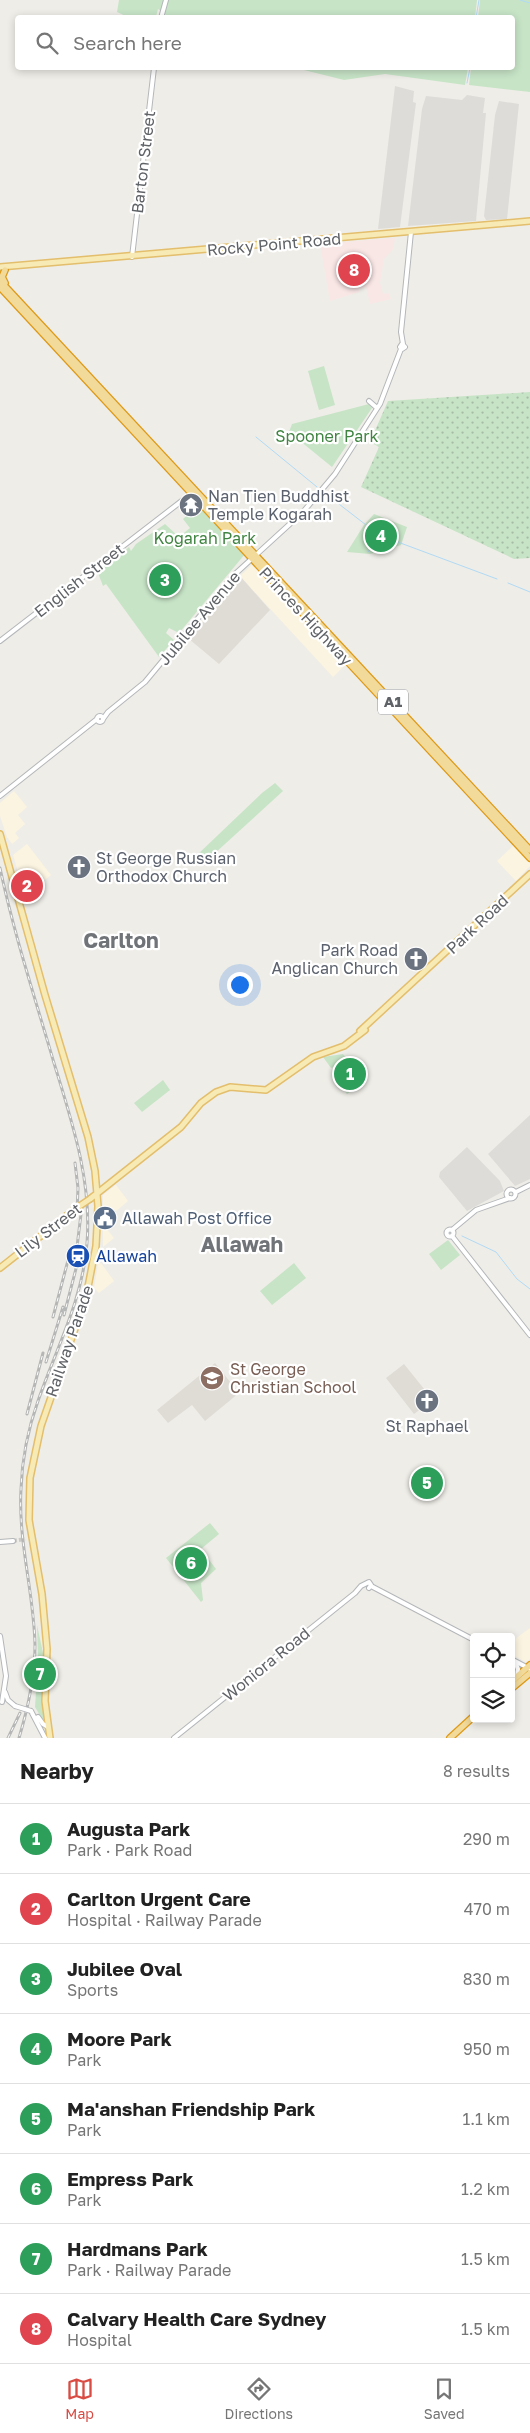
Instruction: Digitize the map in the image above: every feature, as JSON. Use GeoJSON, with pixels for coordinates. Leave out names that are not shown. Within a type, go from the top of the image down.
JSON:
{"type":"FeatureCollection","features":[{"type":"Feature","properties":{"kind":"highway"},"geometry":{"type":"LineString","coordinates":[[2,269],[2,278],[14,294]]}},
{"type":"Feature","properties":{"kind":"highway","name":"Princes Highway"},"geometry":{"type":"LineString","coordinates":[[0,281],[14,294],[530,858]]}},
{"type":"Feature","properties":{"kind":"highway","name":"Princes Highway"},"geometry":{"type":"LineString","coordinates":[[0,287],[530,850]]}},
{"type":"Feature","properties":{"kind":"highway"},"geometry":{"type":"LineString","coordinates":[[517,1676],[529,1669]]}},
{"type":"Feature","properties":{"kind":"highway"},"geometry":{"type":"LineString","coordinates":[[515,1685],[529,1669]]}},
{"type":"Feature","properties":{"kind":"highway"},"geometry":{"type":"LineString","coordinates":[[450,1738],[470,1721]]}},
{"type":"Feature","properties":{"kind":"main road","name":"Rocky Point Road"},"geometry":{"type":"LineString","coordinates":[[2,269],[530,222]]}},
{"type":"Feature","properties":{"kind":"main road","name":"Railway Parade"},"geometry":{"type":"LineString","coordinates":[[0,834],[42,986],[88,1137],[97,1193],[98,1231],[90,1283],[76,1330],[43,1417],[32,1460],[28,1498],[28,1539],[42,1594],[47,1649],[45,1688],[50,1738]]}},
{"type":"Feature","properties":{"kind":"main road","name":"Park Road"},"geometry":{"type":"LineString","coordinates":[[230,1087],[266,1090],[309,1059],[344,1046],[530,874]]}},
{"type":"Feature","properties":{"kind":"main road","name":"Lily Street"},"geometry":{"type":"LineString","coordinates":[[0,1268],[181,1127],[206,1099],[221,1089],[230,1087]]}},
{"type":"Feature","properties":{"kind":"street"},"geometry":{"type":"LineString","coordinates":[[162,15],[166,0]]}},
{"type":"Feature","properties":{"kind":"street","name":"Barton Street"},"geometry":{"type":"LineString","coordinates":[[132,257],[154,70]]}},
{"type":"Feature","properties":{"kind":"street","name":"Jubilee Avenue"},"geometry":{"type":"LineString","coordinates":[[0,796],[145,682],[234,575],[304,512],[335,474],[386,394],[402,347],[400,335],[412,232]]}},
{"type":"Feature","properties":{"kind":"street"},"geometry":{"type":"LineString","coordinates":[[369,401],[378,408]]}},
{"type":"Feature","properties":{"kind":"street","name":"English Street"},"geometry":{"type":"LineString","coordinates":[[0,641],[192,492]]}},
{"type":"Feature","properties":{"kind":"street"},"geometry":{"type":"LineString","coordinates":[[530,1185],[516,1192],[514,1197],[476,1210],[447,1233],[448,1236],[452,1236],[530,1335]]}},
{"type":"Feature","properties":{"kind":"street"},"geometry":{"type":"LineString","coordinates":[[496,1202],[510,1190],[516,1192]]}},
{"type":"Feature","properties":{"kind":"street"},"geometry":{"type":"LineString","coordinates":[[507,1193],[510,1198]]}},
{"type":"Feature","properties":{"kind":"street"},"geometry":{"type":"LineString","coordinates":[[0,1542],[13,1541]]}},
{"type":"Feature","properties":{"kind":"street","name":"Woniora Road"},"geometry":{"type":"LineString","coordinates":[[174,1738],[358,1590],[369,1586],[470,1638]]}},
{"type":"Feature","properties":{"kind":"street"},"geometry":{"type":"LineString","coordinates":[[0,1636],[6,1673],[5,1690],[1,1702],[31,1710],[48,1727]]}},
{"type":"Feature","properties":{"kind":"street"},"geometry":{"type":"LineString","coordinates":[[515,1661],[529,1669]]}},
{"type":"Feature","properties":{"kind":"street"},"geometry":{"type":"LineString","coordinates":[[515,1664],[518,1669],[517,1676]]}},
{"type":"Feature","properties":{"kind":"street"},"geometry":{"type":"LineString","coordinates":[[5,1690],[8,1700],[15,1706]]}},
{"type":"Feature","properties":{"kind":"street"},"geometry":{"type":"LineString","coordinates":[[31,1710],[45,1738]]}},
{"type":"Feature","properties":{"kind":"shaded area"},"geometry":{"type":"Polygon","coordinates":[[[395,86],[414,91],[413,102],[416,103],[400,227],[378,229],[395,86]]]}},
{"type":"Feature","properties":{"kind":"shaded area"},"geometry":{"type":"Polygon","coordinates":[[[467,95],[485,98],[483,113],[486,113],[476,221],[408,226],[422,109],[426,96],[462,100],[467,95]]]}},
{"type":"Feature","properties":{"kind":"shaded area"},"geometry":{"type":"Polygon","coordinates":[[[499,101],[519,104],[507,219],[486,220],[484,216],[495,115],[499,101]]]}},
{"type":"Feature","properties":{"kind":"shaded area"},"geometry":{"type":"Polygon","coordinates":[[[395,238],[393,249],[384,259],[380,283],[383,294],[389,293],[391,299],[370,304],[366,287],[359,289],[359,292],[330,301],[320,244],[395,238]]]}},
{"type":"Feature","properties":{"kind":"shaded area"},"geometry":{"type":"Polygon","coordinates":[[[252,565],[346,664],[333,677],[240,576],[252,565]]]}},
{"type":"Feature","properties":{"kind":"shaded area"},"geometry":{"type":"Polygon","coordinates":[[[240,576],[270,610],[219,664],[189,639],[240,576]]]}},
{"type":"Feature","properties":{"kind":"shaded area"},"geometry":{"type":"Polygon","coordinates":[[[14,791],[27,807],[18,815],[25,824],[15,833],[19,838],[12,844],[7,837],[0,816],[0,803],[14,791]]]}},
{"type":"Feature","properties":{"kind":"shaded area"},"geometry":{"type":"Polygon","coordinates":[[[27,844],[51,875],[25,896],[13,855],[27,844]]]}},
{"type":"Feature","properties":{"kind":"shaded area"},"geometry":{"type":"Polygon","coordinates":[[[514,845],[530,863],[530,866],[516,881],[497,861],[514,845]]]}},
{"type":"Feature","properties":{"kind":"shaded area"},"geometry":{"type":"Polygon","coordinates":[[[530,1115],[530,1179],[515,1186],[488,1154],[530,1115]]]}},
{"type":"Feature","properties":{"kind":"shaded area"},"geometry":{"type":"Polygon","coordinates":[[[467,1147],[500,1181],[504,1191],[467,1211],[439,1177],[440,1172],[467,1147]]]}},
{"type":"Feature","properties":{"kind":"shaded area"},"geometry":{"type":"Polygon","coordinates":[[[116,1185],[128,1201],[115,1212],[118,1217],[105,1227],[114,1238],[103,1247],[103,1195],[116,1185]]]}},
{"type":"Feature","properties":{"kind":"shaded area"},"geometry":{"type":"Polygon","coordinates":[[[101,1263],[114,1281],[99,1293],[94,1288],[98,1264],[101,1263]]]}},
{"type":"Feature","properties":{"kind":"shaded area","name":"St George Christian School"},"geometry":{"type":"Polygon","coordinates":[[[215,1363],[239,1393],[205,1421],[192,1405],[168,1423],[157,1410],[215,1363]]]}},
{"type":"Feature","properties":{"kind":"shaded area"},"geometry":{"type":"Polygon","coordinates":[[[404,1364],[433,1400],[414,1414],[386,1378],[404,1364]]]}},
{"type":"Feature","properties":{"kind":"shaded area"},"geometry":{"type":"Polygon","coordinates":[[[530,1628],[530,1659],[526,1662],[515,1656],[515,1639],[530,1628]]]}},
{"type":"Feature","properties":{"kind":"green space"},"geometry":{"type":"Polygon","coordinates":[[[119,0],[477,0],[475,15],[166,15],[158,9],[156,15],[124,15],[117,12],[119,0]]]}},
{"type":"Feature","properties":{"kind":"green space"},"geometry":{"type":"Polygon","coordinates":[[[480,0],[530,0],[530,92],[469,85],[471,70],[515,70],[515,15],[478,15],[480,0]]]}},
{"type":"Feature","properties":{"kind":"green space"},"geometry":{"type":"Polygon","coordinates":[[[304,70],[468,70],[465,85],[385,74],[344,80],[304,70]]]}},
{"type":"Feature","properties":{"kind":"green space"},"geometry":{"type":"Polygon","coordinates":[[[324,366],[335,405],[319,410],[308,371],[324,366]]]}},
{"type":"Feature","properties":{"kind":"green space"},"geometry":{"type":"Polygon","coordinates":[[[530,392],[530,558],[514,559],[361,487],[379,447],[370,442],[388,401],[530,392]]]}},
{"type":"Feature","properties":{"kind":"green space","name":"Spooner Park"},"geometry":{"type":"Polygon","coordinates":[[[369,404],[372,408],[332,467],[289,432],[292,424],[369,404]]]}},
{"type":"Feature","properties":{"kind":"green space","name":"Kogarah Park"},"geometry":{"type":"Polygon","coordinates":[[[198,506],[245,554],[179,633],[169,628],[166,633],[174,640],[159,657],[106,584],[103,586],[98,573],[103,565],[114,556],[118,557],[129,547],[131,551],[136,544],[165,524],[179,537],[190,528],[183,519],[198,506]]]}},
{"type":"Feature","properties":{"kind":"green space"},"geometry":{"type":"Polygon","coordinates":[[[374,514],[407,527],[401,545],[370,554],[347,552],[364,525],[374,514]]]}},
{"type":"Feature","properties":{"kind":"green space"},"geometry":{"type":"Polygon","coordinates":[[[275,783],[283,791],[203,864],[196,856],[275,783]]]}},
{"type":"Feature","properties":{"kind":"green space"},"geometry":{"type":"Polygon","coordinates":[[[343,1054],[360,1075],[355,1079],[359,1085],[347,1094],[335,1079],[342,1073],[334,1067],[331,1068],[323,1057],[343,1054]]]}},
{"type":"Feature","properties":{"kind":"green space"},"geometry":{"type":"Polygon","coordinates":[[[163,1080],[170,1090],[142,1112],[134,1103],[163,1080]]]}},
{"type":"Feature","properties":{"kind":"green space"},"geometry":{"type":"Polygon","coordinates":[[[448,1240],[460,1255],[441,1270],[429,1254],[448,1240]]]}},
{"type":"Feature","properties":{"kind":"green space"},"geometry":{"type":"Polygon","coordinates":[[[294,1263],[306,1278],[272,1305],[260,1291],[294,1263]]]}},
{"type":"Feature","properties":{"kind":"green space"},"geometry":{"type":"Polygon","coordinates":[[[427,1468],[442,1486],[428,1497],[413,1479],[427,1468]]]}},
{"type":"Feature","properties":{"kind":"green space"},"geometry":{"type":"Polygon","coordinates":[[[210,1523],[219,1534],[201,1549],[216,1569],[201,1583],[203,1600],[201,1602],[166,1558],[210,1523]]]}},
{"type":"Feature","properties":{"kind":"green space"},"geometry":{"type":"Polygon","coordinates":[[[37,1625],[43,1653],[41,1694],[44,1722],[35,1707],[38,1659],[37,1625]]]}},
{"type":"Feature","properties":{"kind":"waterway"},"geometry":{"type":"LineString","coordinates":[[476,15],[479,0]]}},
{"type":"Feature","properties":{"kind":"waterway"},"geometry":{"type":"LineString","coordinates":[[520,0],[530,3]]}},
{"type":"Feature","properties":{"kind":"waterway"},"geometry":{"type":"LineString","coordinates":[[467,83],[470,70]]}},
{"type":"Feature","properties":{"kind":"waterway"},"geometry":{"type":"LineString","coordinates":[[256,437],[317,487]]}},
{"type":"Feature","properties":{"kind":"waterway"},"geometry":{"type":"LineString","coordinates":[[326,494],[379,535],[497,579]]}},
{"type":"Feature","properties":{"kind":"waterway"},"geometry":{"type":"LineString","coordinates":[[368,552],[377,540],[383,537]]}},
{"type":"Feature","properties":{"kind":"waterway"},"geometry":{"type":"LineString","coordinates":[[508,583],[530,592]]}},
{"type":"Feature","properties":{"kind":"waterway"},"geometry":{"type":"LineString","coordinates":[[462,1236],[496,1252],[517,1279],[530,1289]]}},
{"type":"Feature","properties":{"kind":"tunnel"},"geometry":{"type":"LineString","coordinates":[[13,1541],[25,1539]]}},
{"type":"Feature","properties":{"kind":"railway"},"geometry":{"type":"LineString","coordinates":[[0,868],[18,942],[74,1130],[84,1174],[88,1220],[87,1243],[80,1284],[68,1324],[34,1412],[26,1444],[21,1489],[21,1509],[35,1645],[34,1669],[19,1738]]}},
{"type":"Feature","properties":{"kind":"railway"},"geometry":{"type":"LineString","coordinates":[[75,1163],[78,1188],[77,1212]]}},
{"type":"Feature","properties":{"kind":"railway"},"geometry":{"type":"LineString","coordinates":[[75,1263],[82,1206]]}},
{"type":"Feature","properties":{"kind":"railway"},"geometry":{"type":"LineString","coordinates":[[53,1317],[71,1249]]}},
{"type":"Feature","properties":{"kind":"railway"},"geometry":{"type":"LineString","coordinates":[[64,1315],[79,1257]]}},
{"type":"Feature","properties":{"kind":"railway"},"geometry":{"type":"LineString","coordinates":[[46,1362],[63,1307]]}},
{"type":"Feature","properties":{"kind":"railway"},"geometry":{"type":"LineString","coordinates":[[27,1414],[43,1353]]}},
{"type":"Feature","properties":{"kind":"railway"},"geometry":{"type":"LineString","coordinates":[[8,1738],[20,1713]]}},
{"type":"Feature","properties":{"kind":"place","name":"Calvary Health Care Sydney"},"geometry":{"type":"Point","coordinates":[354,270]}},
{"type":"Feature","properties":{"kind":"place","name":"Nan Tien Buddhist Temple Kogarah"},"geometry":{"type":"Point","coordinates":[191,505]}},
{"type":"Feature","properties":{"kind":"place","name":"Moore Park"},"geometry":{"type":"Point","coordinates":[381,536]}},
{"type":"Feature","properties":{"kind":"place","name":"Jubilee Oval"},"geometry":{"type":"Point","coordinates":[165,580]}},
{"type":"Feature","properties":{"kind":"place","name":"St George Russian Orthodox Church"},"geometry":{"type":"Point","coordinates":[79,867]}},
{"type":"Feature","properties":{"kind":"place","name":"Carlton Urgent Care"},"geometry":{"type":"Point","coordinates":[27,886]}},
{"type":"Feature","properties":{"kind":"place","name":"Park Road Anglican Church"},"geometry":{"type":"Point","coordinates":[416,959]}},
{"type":"Feature","properties":{"kind":"place","name":"Augusta Park"},"geometry":{"type":"Point","coordinates":[350,1074]}},
{"type":"Feature","properties":{"kind":"place","name":"Allawah Post Office"},"geometry":{"type":"Point","coordinates":[105,1218]}},
{"type":"Feature","properties":{"kind":"place","name":"Allawah"},"geometry":{"type":"Point","coordinates":[78,1256]}},
{"type":"Feature","properties":{"kind":"place","name":"St George Christian School"},"geometry":{"type":"Point","coordinates":[212,1378]}},
{"type":"Feature","properties":{"kind":"place","name":"St Raphael"},"geometry":{"type":"Point","coordinates":[427,1401]}},
{"type":"Feature","properties":{"kind":"place","name":"Ma'anshan Friendship Park"},"geometry":{"type":"Point","coordinates":[427,1483]}},
{"type":"Feature","properties":{"kind":"place","name":"Empress Park"},"geometry":{"type":"Point","coordinates":[191,1563]}},
{"type":"Feature","properties":{"kind":"place","name":"Hardmans Park"},"geometry":{"type":"Point","coordinates":[40,1674]}},
{"type":"Feature","properties":{"kind":"district","name":"Carlton"},"geometry":{"type":"Point","coordinates":[121,941]}},
{"type":"Feature","properties":{"kind":"district","name":"Allawah"},"geometry":{"type":"Point","coordinates":[242,1245]}}]}
